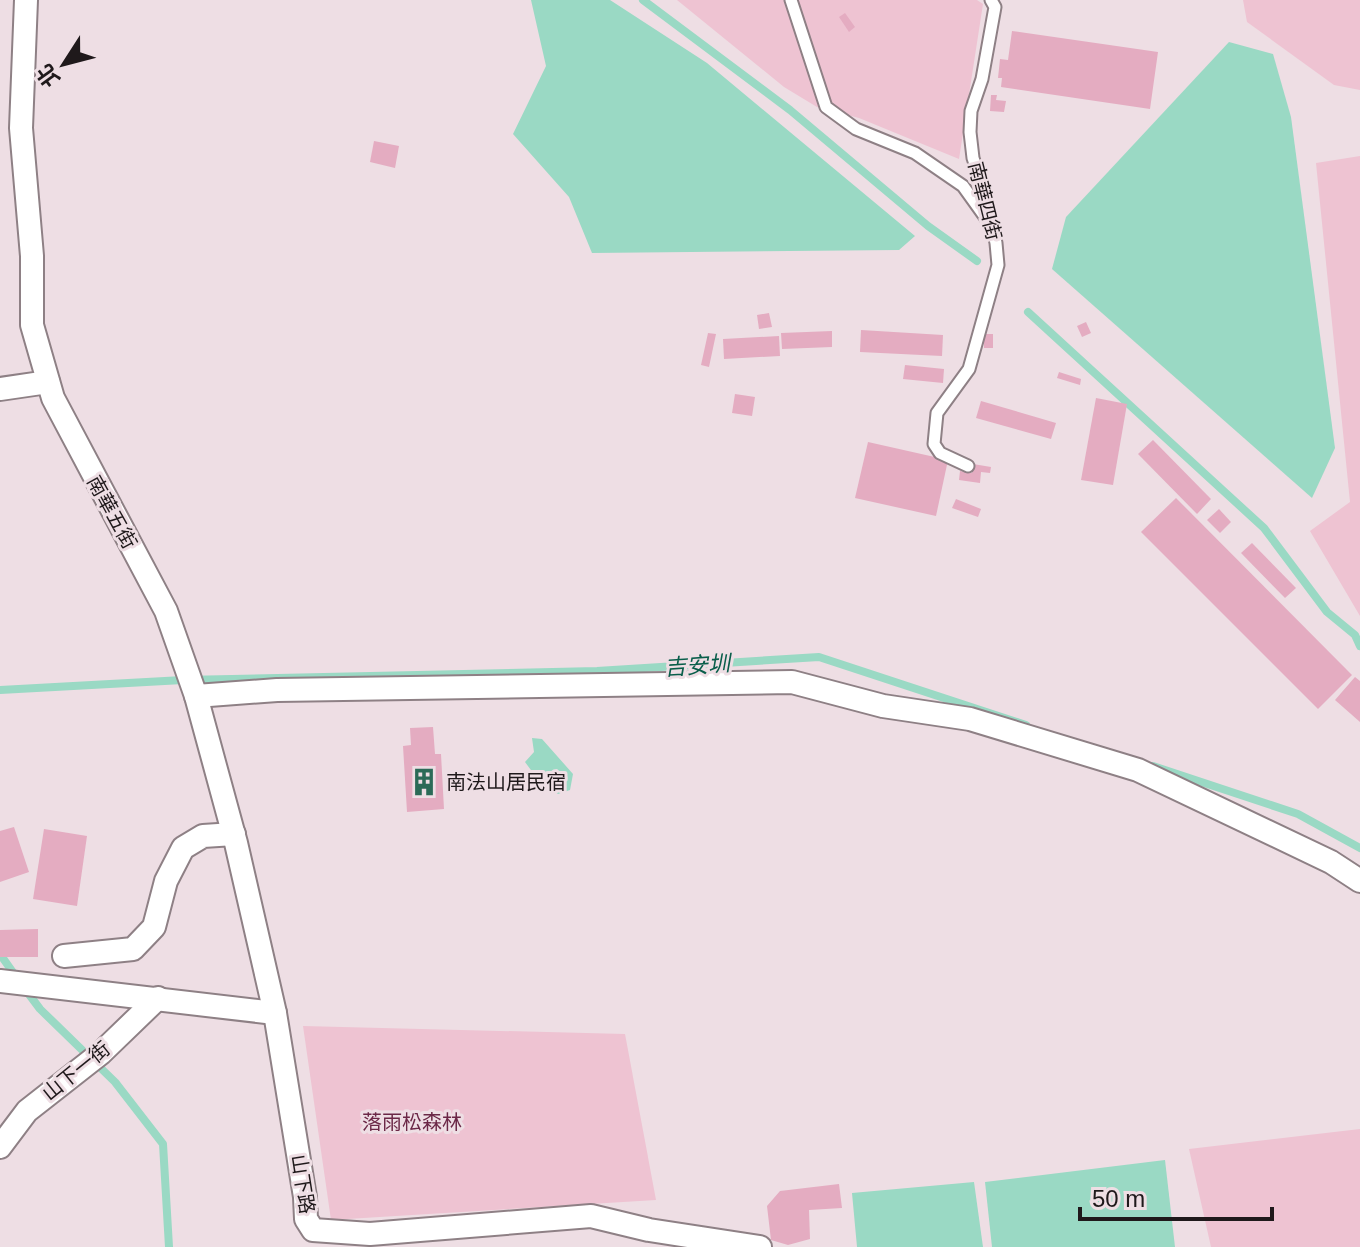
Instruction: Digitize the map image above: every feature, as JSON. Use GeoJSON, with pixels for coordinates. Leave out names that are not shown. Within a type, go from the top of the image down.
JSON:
{"type":"FeatureCollection","features":[{"type":"Feature","properties":{"kind":"street","name":"南華五街"},"geometry":{"type":"LineString","coordinates":[[26,0],[10,124],[32,256],[32,325],[53,398],[166,611],[196,696],[234,834],[275,1013]]}},
{"type":"Feature","properties":{"kind":"street"},"geometry":{"type":"LineString","coordinates":[[0,389],[48,382]]}},
{"type":"Feature","properties":{"kind":"street"},"geometry":{"type":"LineString","coordinates":[[196,696],[277,690],[792,682],[883,706],[970,719],[1138,770],[1331,862],[1360,881]]}},
{"type":"Feature","properties":{"kind":"street"},"geometry":{"type":"LineString","coordinates":[[64,956],[133,949],[154,927],[166,881],[183,848],[203,836],[234,834]]}},
{"type":"Feature","properties":{"kind":"street"},"geometry":{"type":"LineString","coordinates":[[0,981],[275,1013]]}},
{"type":"Feature","properties":{"kind":"street","name":"山下一街"},"geometry":{"type":"LineString","coordinates":[[0,1147],[27,1111],[101,1053],[158,998]]}},
{"type":"Feature","properties":{"kind":"street","name":"山下路"},"geometry":{"type":"LineString","coordinates":[[275,1013],[306,1219],[313,1230],[370,1234],[591,1216],[649,1230],[760,1247]]}},
{"type":"Feature","properties":{"kind":"lane"},"geometry":{"type":"LineString","coordinates":[[791,0],[826,107],[856,129],[915,153],[963,186],[983,211],[996,243]]}},
{"type":"Feature","properties":{"kind":"lane","name":"南華四街"},"geometry":{"type":"LineString","coordinates":[[968,466],[940,453],[934,444],[937,413],[969,369],[998,265],[996,243],[973,158],[970,132],[971,111],[982,79],[995,7],[991,0]]}},
{"type":"Feature","properties":{"kind":"green space"},"geometry":{"type":"Polygon","coordinates":[[[677,0],[977,0],[983,4],[959,159],[859,118],[817,107],[784,87],[677,0]]]}},
{"type":"Feature","properties":{"kind":"green space"},"geometry":{"type":"Polygon","coordinates":[[[1243,0],[1360,0],[1360,90],[1334,85],[1247,22],[1243,0]]]}},
{"type":"Feature","properties":{"kind":"green space"},"geometry":{"type":"Polygon","coordinates":[[[1360,156],[1360,616],[1310,531],[1350,502],[1316,163],[1360,156]]]}},
{"type":"Feature","properties":{"kind":"green space","name":"落雨松森林"},"geometry":{"type":"Polygon","coordinates":[[[303,1026],[625,1034],[656,1200],[331,1220],[303,1026]]]}},
{"type":"Feature","properties":{"kind":"green space"},"geometry":{"type":"Polygon","coordinates":[[[1360,1129],[1360,1247],[1211,1247],[1189,1149],[1360,1129]]]}},
{"type":"Feature","properties":{"kind":"shaded area"},"geometry":{"type":"Polygon","coordinates":[[[531,0],[610,0],[707,63],[915,236],[899,250],[592,253],[569,197],[513,134],[546,66],[531,0]]]}},
{"type":"Feature","properties":{"kind":"shaded area"},"geometry":{"type":"Polygon","coordinates":[[[1229,42],[1273,54],[1291,117],[1335,448],[1312,498],[1052,269],[1066,217],[1229,42]]]}},
{"type":"Feature","properties":{"kind":"shaded area"},"geometry":{"type":"Polygon","coordinates":[[[532,738],[542,739],[573,774],[570,790],[558,794],[542,785],[525,762],[534,752],[532,738]]]}},
{"type":"Feature","properties":{"kind":"shaded area"},"geometry":{"type":"Polygon","coordinates":[[[1165,1160],[1175,1247],[992,1247],[985,1182],[1165,1160]]]}},
{"type":"Feature","properties":{"kind":"shaded area"},"geometry":{"type":"Polygon","coordinates":[[[974,1182],[983,1247],[857,1247],[852,1193],[974,1182]]]}},
{"type":"Feature","properties":{"kind":"building"},"geometry":{"type":"Polygon","coordinates":[[[845,13],[855,27],[849,32],[839,17],[845,13]]]}},
{"type":"Feature","properties":{"kind":"building"},"geometry":{"type":"Polygon","coordinates":[[[1012,31],[1158,52],[1150,109],[1001,87],[1002,78],[998,78],[1000,59],[1008,60],[1012,31]]]}},
{"type":"Feature","properties":{"kind":"building"},"geometry":{"type":"Polygon","coordinates":[[[991,95],[997,95],[996,100],[1006,101],[1004,112],[990,111],[991,95]]]}},
{"type":"Feature","properties":{"kind":"building"},"geometry":{"type":"Polygon","coordinates":[[[374,141],[399,146],[395,168],[370,162],[374,141]]]}},
{"type":"Feature","properties":{"kind":"building"},"geometry":{"type":"Polygon","coordinates":[[[769,313],[772,327],[759,329],[757,315],[769,313]]]}},
{"type":"Feature","properties":{"kind":"building"},"geometry":{"type":"Polygon","coordinates":[[[1086,322],[1091,333],[1082,337],[1077,326],[1086,322]]]}},
{"type":"Feature","properties":{"kind":"building"},"geometry":{"type":"Polygon","coordinates":[[[861,330],[943,335],[942,356],[860,352],[861,330]]]}},
{"type":"Feature","properties":{"kind":"building"},"geometry":{"type":"Polygon","coordinates":[[[832,331],[832,347],[782,349],[781,333],[832,331]]]}},
{"type":"Feature","properties":{"kind":"building"},"geometry":{"type":"Polygon","coordinates":[[[708,333],[716,334],[709,367],[701,365],[708,333]]]}},
{"type":"Feature","properties":{"kind":"building"},"geometry":{"type":"Polygon","coordinates":[[[984,334],[993,334],[993,348],[984,348],[984,334]]]}},
{"type":"Feature","properties":{"kind":"building"},"geometry":{"type":"Polygon","coordinates":[[[779,336],[780,356],[724,359],[723,339],[779,336]]]}},
{"type":"Feature","properties":{"kind":"building"},"geometry":{"type":"Polygon","coordinates":[[[905,365],[944,369],[943,383],[903,379],[905,365]]]}},
{"type":"Feature","properties":{"kind":"building"},"geometry":{"type":"Polygon","coordinates":[[[1059,372],[1081,379],[1080,385],[1057,378],[1059,372]]]}},
{"type":"Feature","properties":{"kind":"building"},"geometry":{"type":"Polygon","coordinates":[[[735,394],[755,397],[752,416],[732,413],[735,394]]]}},
{"type":"Feature","properties":{"kind":"building"},"geometry":{"type":"Polygon","coordinates":[[[1096,398],[1127,404],[1113,485],[1081,480],[1096,398]]]}},
{"type":"Feature","properties":{"kind":"building"},"geometry":{"type":"Polygon","coordinates":[[[981,401],[1056,423],[1051,439],[976,418],[981,401]]]}},
{"type":"Feature","properties":{"kind":"building"},"geometry":{"type":"Polygon","coordinates":[[[1153,440],[1211,499],[1197,514],[1138,454],[1153,440]]]}},
{"type":"Feature","properties":{"kind":"building"},"geometry":{"type":"Polygon","coordinates":[[[868,442],[948,460],[936,516],[855,498],[868,442]]]}},
{"type":"Feature","properties":{"kind":"building"},"geometry":{"type":"Polygon","coordinates":[[[973,464],[991,467],[990,473],[981,472],[980,483],[959,480],[960,471],[972,473],[973,464]]]}},
{"type":"Feature","properties":{"kind":"building"},"geometry":{"type":"Polygon","coordinates":[[[1176,498],[1352,675],[1318,709],[1141,532],[1176,498]]]}},
{"type":"Feature","properties":{"kind":"building"},"geometry":{"type":"Polygon","coordinates":[[[956,499],[981,509],[978,517],[952,508],[956,499]]]}},
{"type":"Feature","properties":{"kind":"building"},"geometry":{"type":"Polygon","coordinates":[[[1219,509],[1231,522],[1220,533],[1207,520],[1219,509]]]}},
{"type":"Feature","properties":{"kind":"building"},"geometry":{"type":"Polygon","coordinates":[[[1252,543],[1296,588],[1285,598],[1241,553],[1252,543]]]}},
{"type":"Feature","properties":{"kind":"building"},"geometry":{"type":"Polygon","coordinates":[[[1355,677],[1360,681],[1360,722],[1335,700],[1355,677]]]}},
{"type":"Feature","properties":{"kind":"building","name":"南法山居民宿"},"geometry":{"type":"Polygon","coordinates":[[[433,727],[435,754],[441,754],[444,809],[407,812],[403,746],[411,745],[410,728],[433,727]]]}},
{"type":"Feature","properties":{"kind":"building"},"geometry":{"type":"Polygon","coordinates":[[[14,827],[29,872],[0,882],[0,831],[14,827]]]}},
{"type":"Feature","properties":{"kind":"building"},"geometry":{"type":"Polygon","coordinates":[[[44,829],[87,836],[77,906],[33,899],[44,829]]]}},
{"type":"Feature","properties":{"kind":"building"},"geometry":{"type":"Polygon","coordinates":[[[38,929],[38,957],[0,957],[0,930],[38,929]]]}},
{"type":"Feature","properties":{"kind":"building"},"geometry":{"type":"Polygon","coordinates":[[[839,1184],[842,1208],[809,1210],[810,1239],[788,1245],[771,1240],[767,1206],[780,1191],[839,1184]]]}},
{"type":"Feature","properties":{"kind":"waterway","name":"吉安圳"},"geometry":{"type":"LineString","coordinates":[[643,0],[790,110],[928,226],[977,261]]}},
{"type":"Feature","properties":{"kind":"waterway","name":"吉安圳"},"geometry":{"type":"LineString","coordinates":[[1028,312],[1264,528],[1327,612],[1355,635],[1360,646]]}},
{"type":"Feature","properties":{"kind":"waterway","name":"吉安圳"},"geometry":{"type":"LineString","coordinates":[[0,690],[183,680],[597,671],[819,657],[1026,725]]}},
{"type":"Feature","properties":{"kind":"waterway","name":"吉安圳"},"geometry":{"type":"LineString","coordinates":[[1153,766],[1298,814],[1360,848]]}},
{"type":"Feature","properties":{"kind":"waterway"},"geometry":{"type":"LineString","coordinates":[[0,954],[17,978]]}},
{"type":"Feature","properties":{"kind":"waterway"},"geometry":{"type":"LineString","coordinates":[[25,989],[40,1009],[115,1082],[163,1144],[169,1247]]}},
{"type":"Feature","properties":{"kind":"place","name":"南法山居民宿"},"geometry":{"type":"Point","coordinates":[424,782]}}]}
